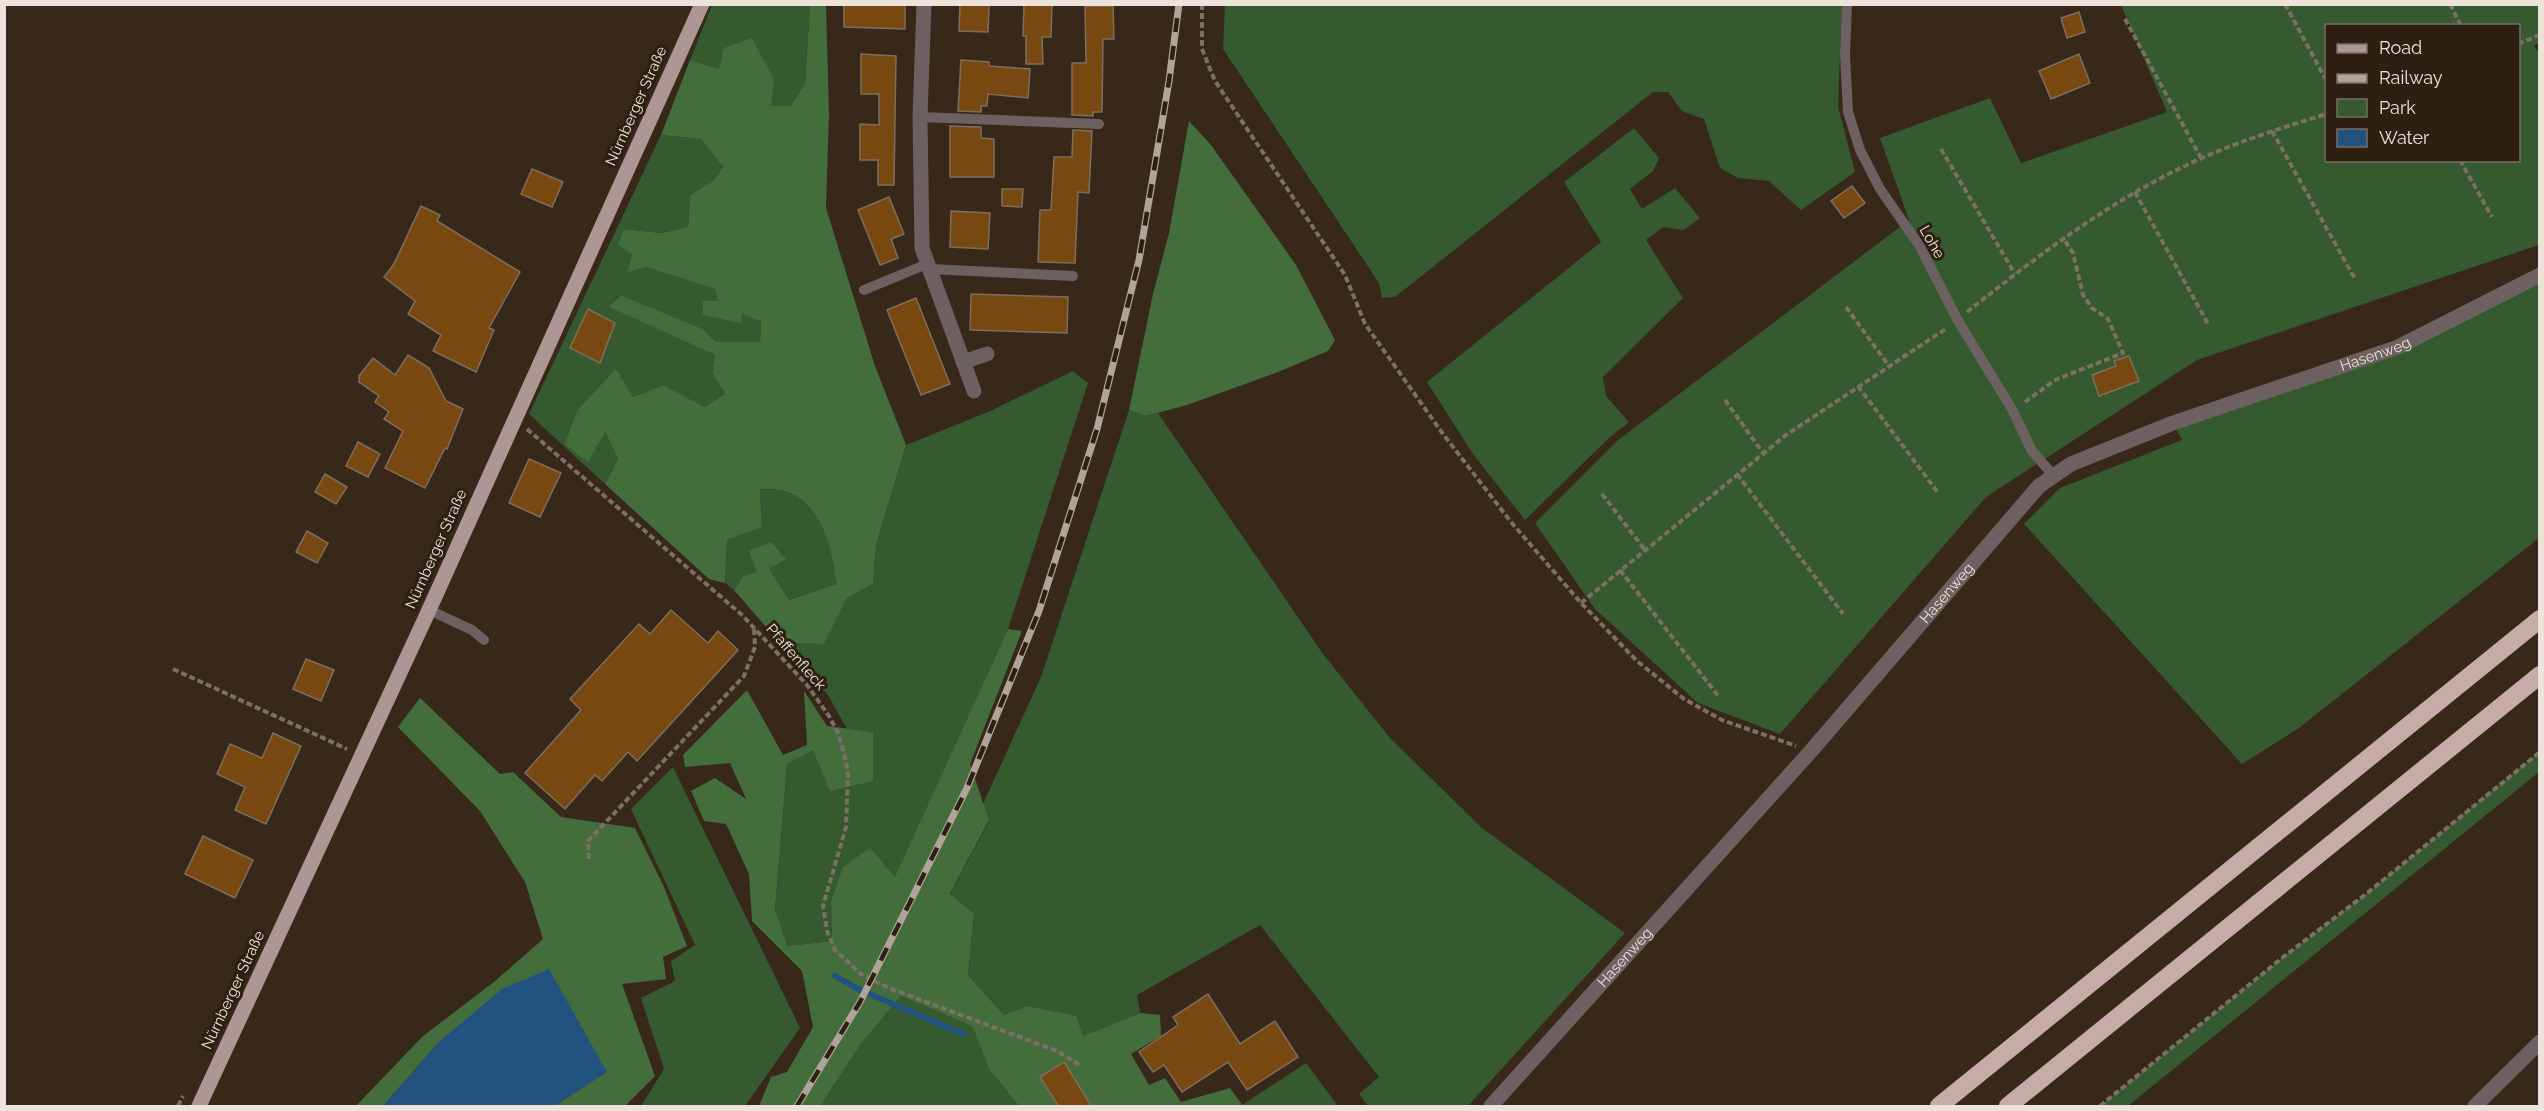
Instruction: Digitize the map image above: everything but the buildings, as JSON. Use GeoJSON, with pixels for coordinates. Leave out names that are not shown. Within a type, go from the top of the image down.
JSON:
{"type":"FeatureCollection","features":[{"type":"Feature","properties":{"kind":"highway"},"geometry":{"type":"LineString","coordinates":[[1939,1107],[2540,619]]}},
{"type":"Feature","properties":{"kind":"highway"},"geometry":{"type":"LineString","coordinates":[[2008,1107],[2540,675]]}},
{"type":"Feature","properties":{"kind":"main road","name":"Nürnberger Straße"},"geometry":{"type":"LineString","coordinates":[[199,1107],[429,610],[702,4]]}},
{"type":"Feature","properties":{"kind":"street"},"geometry":{"type":"LineString","coordinates":[[924,4],[920,117],[921,234],[928,266],[974,391]]}},
{"type":"Feature","properties":{"kind":"street","name":"Hasenweg"},"geometry":{"type":"LineString","coordinates":[[1491,1107],[1811,751],[2039,486],[2070,464],[2174,423],[2398,347],[2540,275]]}},
{"type":"Feature","properties":{"kind":"street"},"geometry":{"type":"LineString","coordinates":[[963,362],[987,354]]}},
{"type":"Feature","properties":{"kind":"street"},"geometry":{"type":"LineString","coordinates":[[2475,1107],[2540,1042]]}},
{"type":"Feature","properties":{"kind":"lane","name":"Lohe"},"geometry":{"type":"LineString","coordinates":[[1847,4],[1845,55],[1848,112],[1860,150],[1880,189],[1919,245],[1957,319],[2013,411],[2032,451],[2053,475]]}},
{"type":"Feature","properties":{"kind":"lane"},"geometry":{"type":"LineString","coordinates":[[920,117],[1099,124]]}},
{"type":"Feature","properties":{"kind":"lane"},"geometry":{"type":"LineString","coordinates":[[864,290],[928,266],[1073,276]]}},
{"type":"Feature","properties":{"kind":"lane"},"geometry":{"type":"LineString","coordinates":[[429,610],[472,630],[484,640]]}},
{"type":"Feature","properties":{"kind":"path"},"geometry":{"type":"LineString","coordinates":[[1202,4],[1202,49],[1215,81],[1345,275],[1365,324],[1443,434],[1490,495],[1581,603],[1636,661],[1684,699],[1722,720],[1811,751]]}},
{"type":"Feature","properties":{"kind":"path"},"geometry":{"type":"LineString","coordinates":[[2285,4],[2325,78]]}},
{"type":"Feature","properties":{"kind":"path"},"geometry":{"type":"LineString","coordinates":[[2450,4],[2461,24]]}},
{"type":"Feature","properties":{"kind":"path"},"geometry":{"type":"LineString","coordinates":[[2125,19],[2202,158]]}},
{"type":"Feature","properties":{"kind":"path"},"geometry":{"type":"LineString","coordinates":[[2520,43],[2540,35]]}},
{"type":"Feature","properties":{"kind":"path"},"geometry":{"type":"LineString","coordinates":[[1581,603],[1785,435],[1957,319],[2062,238],[2136,192],[2202,158],[2272,131],[2325,114]]}},
{"type":"Feature","properties":{"kind":"path"},"geometry":{"type":"LineString","coordinates":[[2272,131],[2355,279]]}},
{"type":"Feature","properties":{"kind":"path"},"geometry":{"type":"LineString","coordinates":[[1941,149],[2015,274]]}},
{"type":"Feature","properties":{"kind":"path"},"geometry":{"type":"LineString","coordinates":[[2461,162],[2492,217]]}},
{"type":"Feature","properties":{"kind":"path"},"geometry":{"type":"LineString","coordinates":[[2136,192],[2208,324]]}},
{"type":"Feature","properties":{"kind":"path"},"geometry":{"type":"LineString","coordinates":[[2013,411],[2055,380],[2123,353],[2109,320],[2092,308],[2083,295],[2073,253],[2062,238]]}},
{"type":"Feature","properties":{"kind":"path"},"geometry":{"type":"LineString","coordinates":[[1846,307],[1889,366]]}},
{"type":"Feature","properties":{"kind":"path"},"geometry":{"type":"LineString","coordinates":[[1858,386],[1940,494]]}},
{"type":"Feature","properties":{"kind":"path"},"geometry":{"type":"LineString","coordinates":[[1725,400],[1763,453]]}},
{"type":"Feature","properties":{"kind":"path","name":"Pfaffenfleck"},"geometry":{"type":"LineString","coordinates":[[515,418],[754,628],[807,685],[839,735],[848,770],[846,826],[823,906],[827,931],[835,950],[861,974],[888,988],[1057,1051],[1081,1066]]}},
{"type":"Feature","properties":{"kind":"path"},"geometry":{"type":"LineString","coordinates":[[1737,474],[1843,614]]}},
{"type":"Feature","properties":{"kind":"path"},"geometry":{"type":"LineString","coordinates":[[1602,494],[1645,550]]}},
{"type":"Feature","properties":{"kind":"path"},"geometry":{"type":"LineString","coordinates":[[1620,570],[1719,697]]}},
{"type":"Feature","properties":{"kind":"path"},"geometry":{"type":"LineString","coordinates":[[589,859],[588,841],[744,676],[755,647],[754,628]]}},
{"type":"Feature","properties":{"kind":"path"},"geometry":{"type":"LineString","coordinates":[[173,669],[351,751]]}},
{"type":"Feature","properties":{"kind":"path"},"geometry":{"type":"LineString","coordinates":[[2100,1107],[2540,752]]}},
{"type":"Feature","properties":{"kind":"green space"},"geometry":{"type":"Polygon","coordinates":[[[2539,4],[2539,43],[2534,45],[2540,55],[2539,245],[2197,360],[1986,497],[1780,734],[1698,703],[1595,609],[1535,523],[1617,441],[1909,220],[1880,138],[1990,98],[2021,163],[2167,112],[2121,5],[2539,4]]]}},
{"type":"Feature","properties":{"kind":"green space"},"geometry":{"type":"Polygon","coordinates":[[[712,5],[810,5],[805,84],[790,106],[771,106],[719,69],[690,60],[712,5]]]}},
{"type":"Feature","properties":{"kind":"green space"},"geometry":{"type":"Polygon","coordinates":[[[810,5],[826,5],[829,113],[826,208],[875,366],[906,445],[876,545],[873,584],[847,598],[824,644],[780,643],[734,590],[743,576],[757,572],[749,551],[771,542],[786,559],[769,569],[789,600],[837,584],[832,557],[823,529],[808,505],[781,490],[760,489],[762,527],[727,540],[725,583],[709,579],[605,484],[618,459],[605,432],[588,462],[565,444],[577,411],[616,369],[633,397],[663,385],[705,407],[725,394],[712,373],[715,355],[609,307],[620,295],[703,329],[716,342],[760,342],[761,322],[742,313],[741,323],[703,315],[703,301],[718,301],[715,289],[646,267],[628,272],[632,254],[618,245],[624,229],[661,233],[688,227],[690,195],[713,181],[723,167],[701,139],[661,135],[690,60],[719,69],[724,48],[752,38],[774,80],[771,106],[790,106],[805,84],[810,5]]]}},
{"type":"Feature","properties":{"kind":"green space"},"geometry":{"type":"Polygon","coordinates":[[[1225,5],[1842,5],[1838,107],[1855,172],[1801,210],[1769,181],[1738,178],[1720,168],[1704,119],[1682,111],[1668,92],[1653,92],[1395,297],[1382,298],[1379,283],[1223,49],[1225,5]]]}},
{"type":"Feature","properties":{"kind":"green space"},"geometry":{"type":"Polygon","coordinates":[[[1189,121],[1211,145],[1296,265],[1335,340],[1328,351],[1278,372],[1187,405],[1146,416],[1129,410],[1153,294],[1169,233],[1189,121]]]}},
{"type":"Feature","properties":{"kind":"green space"},"geometry":{"type":"Polygon","coordinates":[[[1634,128],[1659,158],[1653,171],[1630,189],[1642,209],[1675,188],[1700,218],[1684,230],[1663,227],[1646,240],[1683,298],[1603,377],[1606,396],[1629,422],[1611,436],[1525,520],[1473,454],[1427,382],[1601,242],[1564,182],[1634,128]]]}},
{"type":"Feature","properties":{"kind":"green space"},"geometry":{"type":"Polygon","coordinates":[[[661,135],[701,139],[723,167],[713,181],[690,195],[688,227],[661,233],[624,229],[632,254],[629,271],[646,267],[716,289],[718,301],[741,322],[741,312],[761,322],[760,342],[716,342],[703,329],[619,295],[610,307],[715,355],[712,373],[725,394],[705,407],[663,385],[633,397],[616,370],[604,431],[618,459],[605,484],[529,414],[661,135]]]}},
{"type":"Feature","properties":{"kind":"green space"},"geometry":{"type":"Polygon","coordinates":[[[2539,275],[2539,538],[2299,728],[2242,764],[2024,524],[2060,488],[2182,440],[2173,423],[2398,347],[2539,275]]]}},
{"type":"Feature","properties":{"kind":"green space"},"geometry":{"type":"Polygon","coordinates":[[[1073,371],[1088,383],[1008,629],[895,878],[831,902],[832,941],[786,946],[775,909],[787,763],[813,750],[873,732],[847,729],[828,695],[780,643],[824,644],[847,598],[873,584],[876,545],[906,445],[988,412],[1073,371]]]}},
{"type":"Feature","properties":{"kind":"green space"},"geometry":{"type":"Polygon","coordinates":[[[1129,410],[1146,416],[1158,413],[1323,654],[1390,738],[1482,828],[1625,933],[1468,1106],[1368,1106],[1359,1094],[1379,1077],[1260,925],[1137,995],[1140,1013],[1083,1036],[1027,1006],[1004,1015],[968,975],[974,914],[950,895],[989,821],[983,804],[1041,677],[1129,410]]]}},
{"type":"Feature","properties":{"kind":"green space"},"geometry":{"type":"Polygon","coordinates":[[[760,489],[784,491],[808,505],[823,529],[838,584],[789,600],[769,569],[743,576],[734,590],[725,583],[727,540],[762,526],[760,489]]]}},
{"type":"Feature","properties":{"kind":"green space"},"geometry":{"type":"Polygon","coordinates":[[[1008,629],[1022,631],[970,764],[989,820],[950,894],[974,914],[968,975],[1004,1015],[1027,1006],[1076,1016],[1083,1036],[1140,1013],[1160,1015],[1161,1036],[1131,1054],[1149,1085],[1165,1078],[1181,1102],[1230,1088],[1243,1106],[1019,1106],[989,1069],[972,1026],[901,996],[861,1044],[820,1106],[759,1106],[771,1077],[787,1072],[813,1027],[802,971],[752,921],[749,874],[726,824],[704,821],[691,791],[715,778],[746,799],[730,763],[685,767],[683,755],[747,690],[783,755],[807,745],[804,691],[827,726],[873,732],[873,781],[830,791],[813,750],[787,764],[775,909],[787,946],[832,941],[831,902],[843,867],[870,848],[895,877],[1008,629]]]}},
{"type":"Feature","properties":{"kind":"green space"},"geometry":{"type":"Polygon","coordinates":[[[420,698],[500,774],[513,772],[561,817],[635,828],[664,887],[687,946],[663,957],[666,979],[622,984],[655,1076],[625,1106],[555,1106],[606,1072],[440,1041],[383,1106],[356,1106],[422,1037],[495,981],[543,939],[525,882],[480,811],[398,727],[420,698]]]}},
{"type":"Feature","properties":{"kind":"green space"},"geometry":{"type":"Polygon","coordinates":[[[2539,752],[2539,772],[2128,1106],[2100,1106],[2282,958],[2366,894],[2539,752]]]}},
{"type":"Feature","properties":{"kind":"green space"},"geometry":{"type":"Polygon","coordinates":[[[673,767],[800,1028],[745,1106],[641,1106],[664,1069],[641,998],[675,981],[671,961],[695,945],[631,809],[673,767]]]}},
{"type":"Feature","properties":{"kind":"green space"},"geometry":{"type":"Polygon","coordinates":[[[901,996],[972,1026],[989,1069],[1019,1106],[820,1106],[861,1044],[901,996]]]}},
{"type":"Feature","properties":{"kind":"green space"},"geometry":{"type":"Polygon","coordinates":[[[1306,1063],[1338,1106],[1242,1105],[1306,1063]]]}},
{"type":"Feature","properties":{"kind":"water"},"geometry":{"type":"Polygon","coordinates":[[[549,969],[607,1072],[555,1106],[383,1106],[440,1041],[502,989],[549,969]]]}},
{"type":"Feature","properties":{"kind":"waterway"},"geometry":{"type":"LineString","coordinates":[[835,976],[858,989],[963,1034]]}},
{"type":"Feature","properties":{"kind":"railway"},"geometry":{"type":"LineString","coordinates":[[797,1106],[860,1002],[967,788],[1039,611],[1097,429],[1139,260],[1169,81],[1179,4]]}}]}
